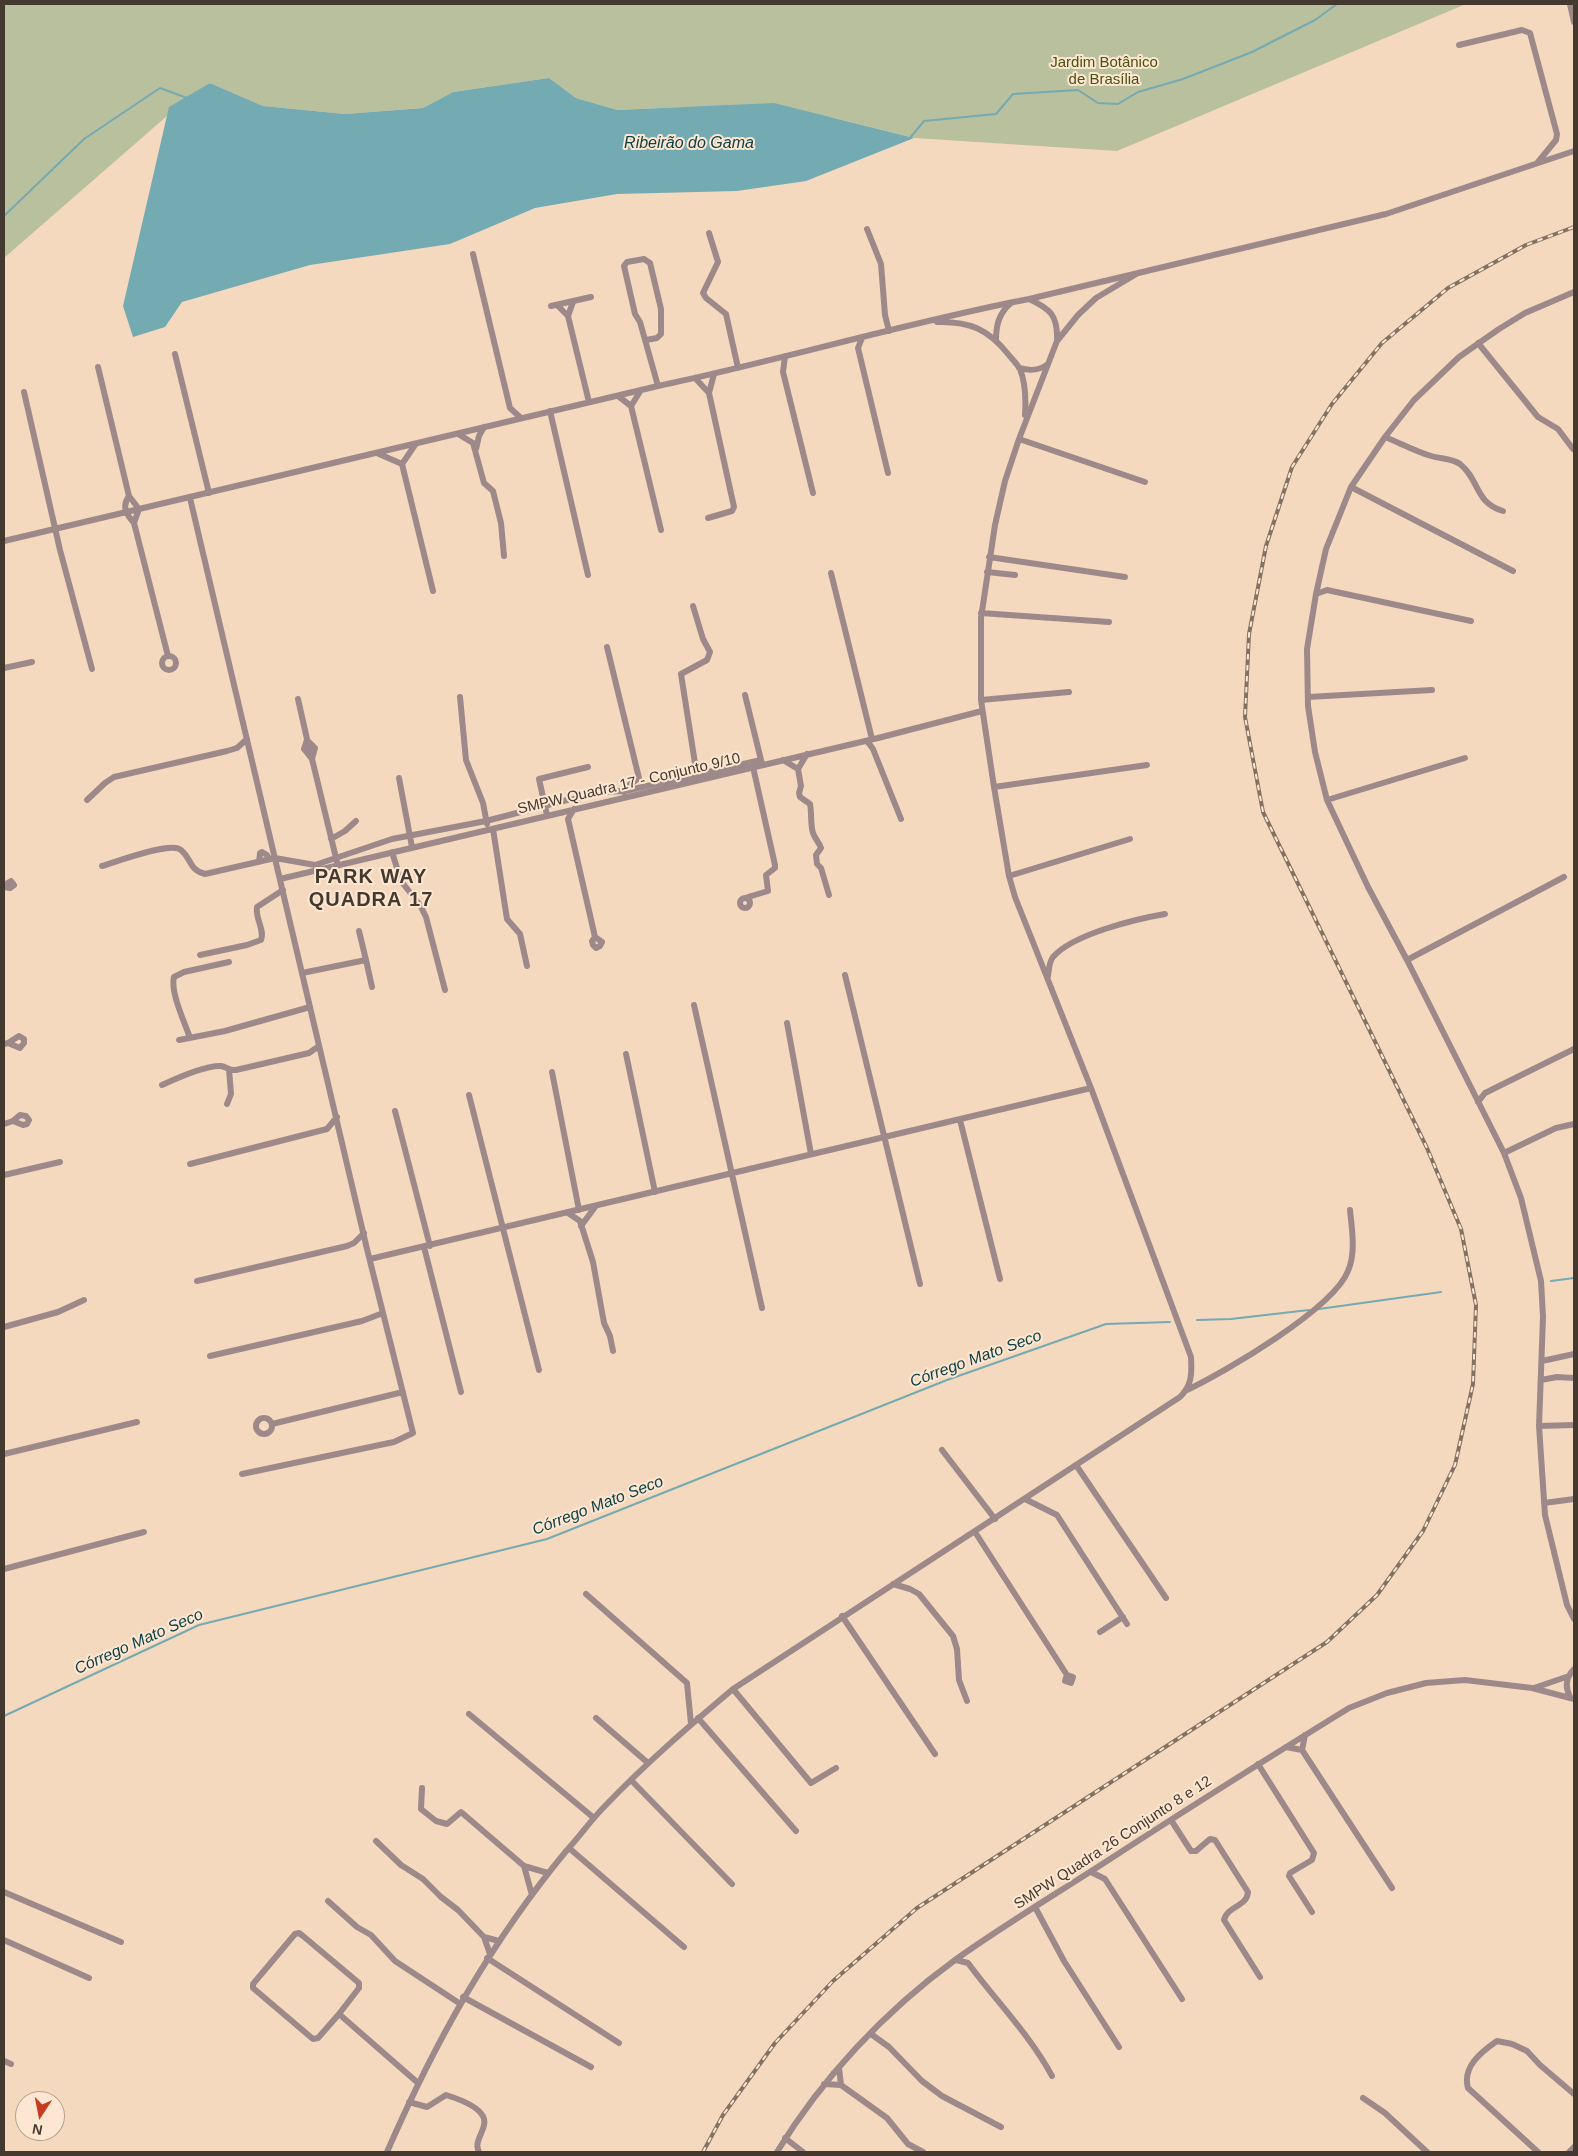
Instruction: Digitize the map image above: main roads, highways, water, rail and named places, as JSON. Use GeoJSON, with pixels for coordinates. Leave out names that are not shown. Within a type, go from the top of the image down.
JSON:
{"type":"FeatureCollection","features":[{"type":"Feature","properties":{"kind":"water"},"geometry":{"type":"Polygon","coordinates":[[[549,78],[576,98],[617,110],[774,103],[914,138],[806,181],[737,191],[617,194],[535,208],[450,244],[310,265],[182,302],[165,327],[133,337],[123,306],[169,107],[210,83],[263,106],[345,114],[423,108],[453,92],[549,78]]]}},
{"type":"Feature","properties":{"kind":"waterway","name":"Ribeirão do Gama"},"geometry":{"type":"LineString","coordinates":[[909,139],[924,121],[996,114],[1013,94],[1078,90],[1098,103],[1118,104],[1138,92],[1183,79],[1252,52],[1315,20],[1337,4]]}},
{"type":"Feature","properties":{"kind":"waterway","name":"Ribeirão do Gama"},"geometry":{"type":"LineString","coordinates":[[4,216],[84,139],[160,88],[187,98]]}},
{"type":"Feature","properties":{"kind":"waterway","name":"Córrego Mato Seco"},"geometry":{"type":"LineString","coordinates":[[1551,1281],[1574,1278]]}},
{"type":"Feature","properties":{"kind":"waterway","name":"Córrego Mato Seco"},"geometry":{"type":"LineString","coordinates":[[1319,1309],[1441,1292]]}},
{"type":"Feature","properties":{"kind":"waterway","name":"Córrego Mato Seco"},"geometry":{"type":"LineString","coordinates":[[1197,1320],[1231,1319],[1309,1310]]}},
{"type":"Feature","properties":{"kind":"waterway","name":"Córrego Mato Seco"},"geometry":{"type":"LineString","coordinates":[[4,1716],[199,1625],[547,1539],[947,1380],[1106,1324],[1170,1322]]}},
{"type":"Feature","properties":{"kind":"railway"},"geometry":{"type":"LineString","coordinates":[[703,2152],[723,2115],[775,2043],[833,1981],[917,1908],[1327,1642],[1377,1595],[1423,1531],[1455,1465],[1473,1384],[1476,1305],[1461,1229],[1427,1148],[1263,812],[1245,717],[1249,634],[1266,546],[1292,467],[1332,404],[1382,343],[1448,288],[1526,245],[1574,227]]}},
{"type":"Feature","properties":{"kind":"district","name":"PARK WAY QUADRA 17"},"geometry":{"type":"Point","coordinates":[371,888]}},
{"type":"Feature","properties":{"kind":"park label","name":"Jardim Botânico de Brasília"},"geometry":{"type":"Point","coordinates":[1104,72]}}]}
